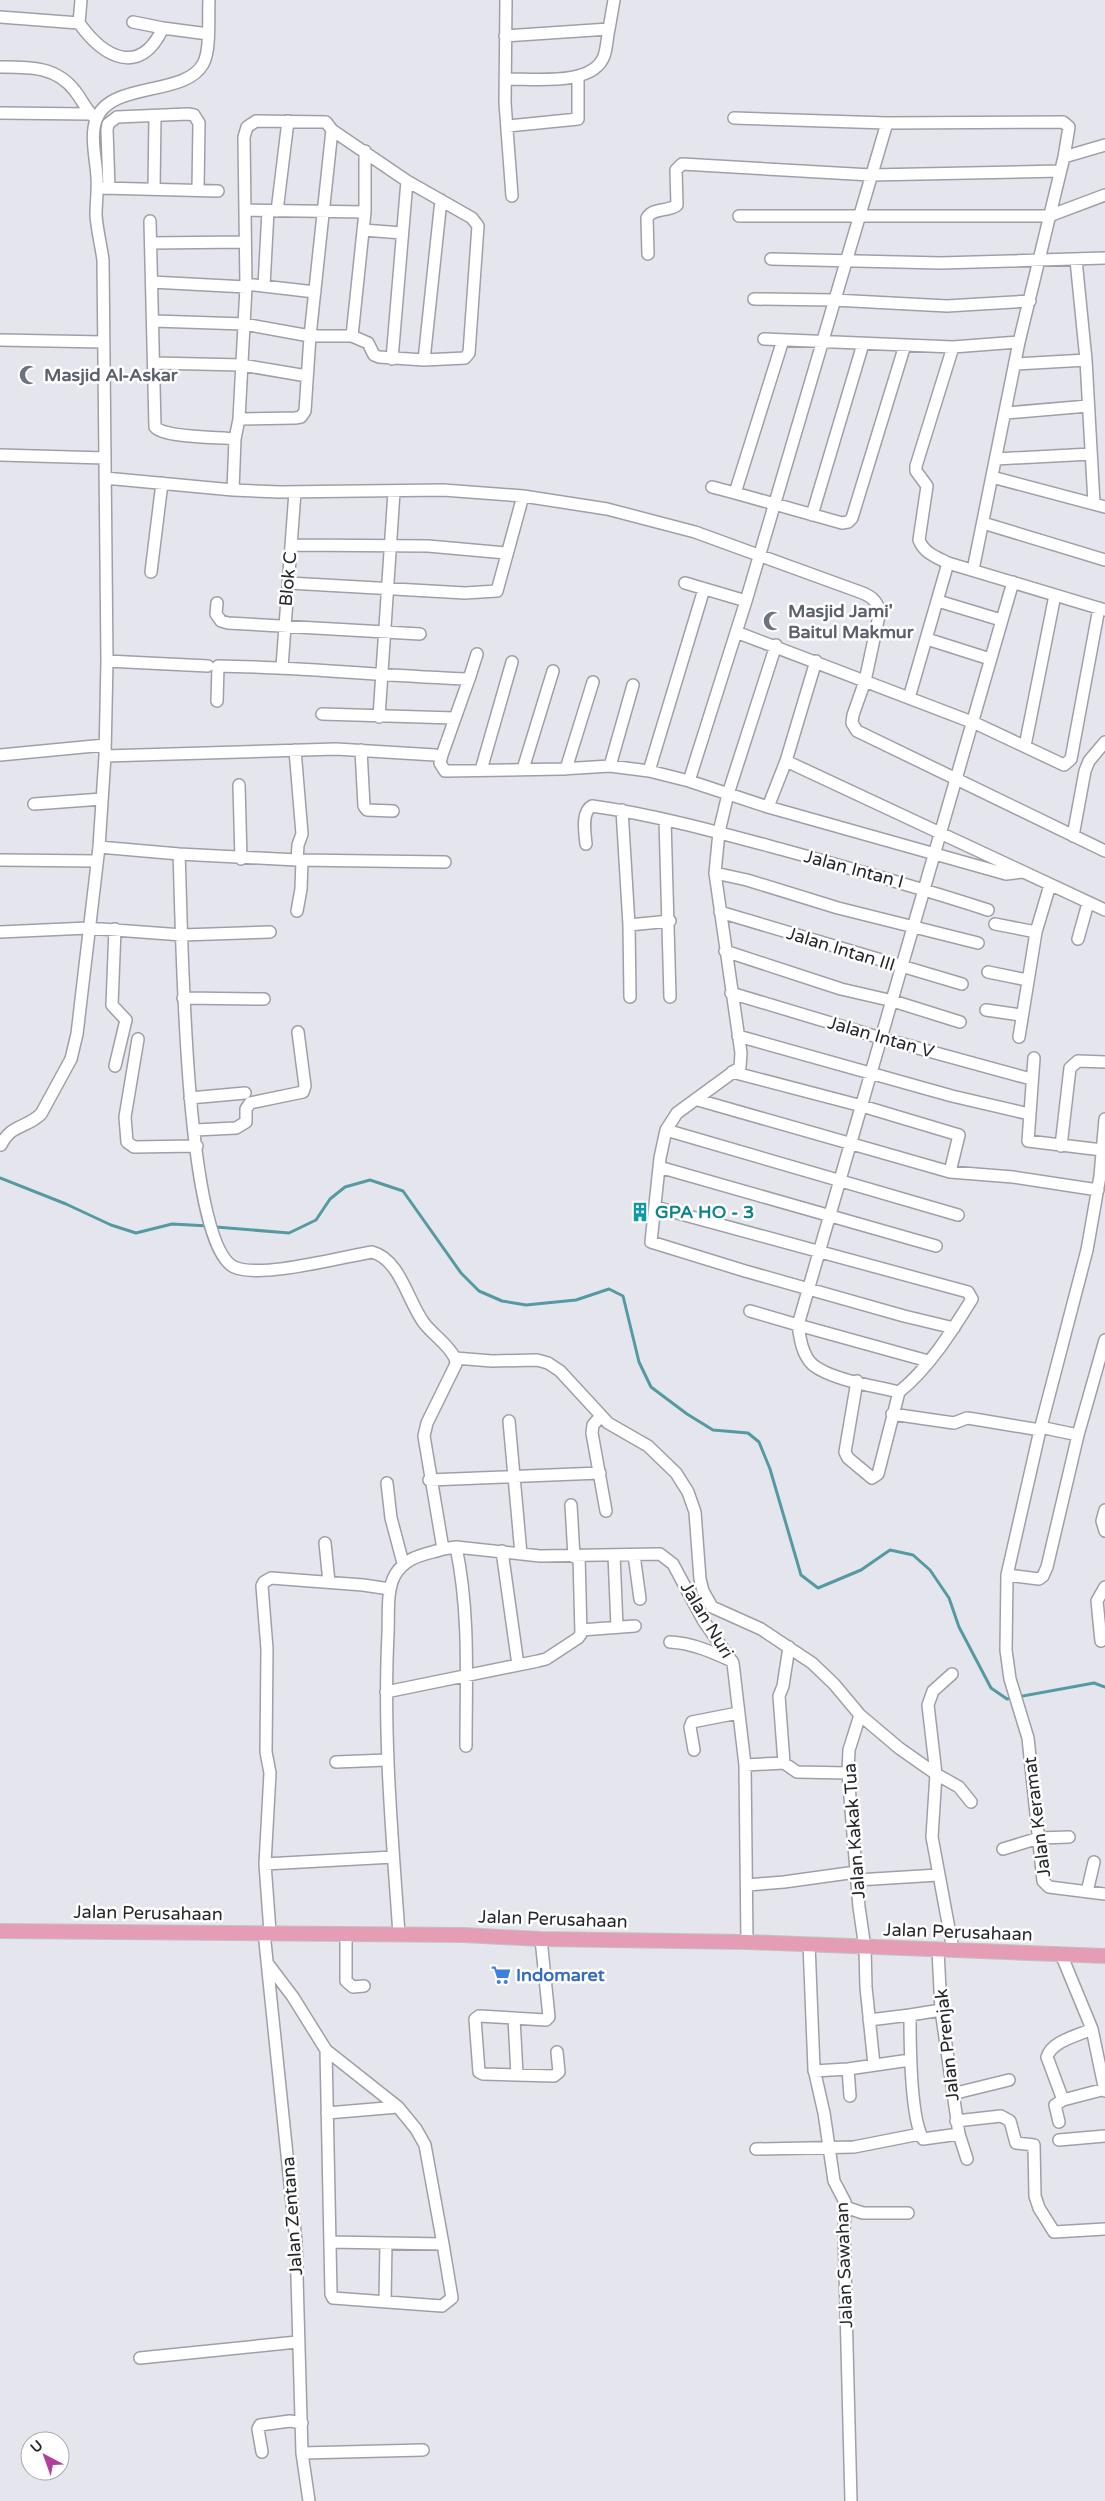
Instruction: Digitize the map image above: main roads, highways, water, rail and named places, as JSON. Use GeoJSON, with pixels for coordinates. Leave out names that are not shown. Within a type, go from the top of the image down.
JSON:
{"type":"FeatureCollection","features":[{"type":"Feature","properties":{"kind":"main road","name":"Jalan Perusahaan"},"geometry":{"type":"LineString","coordinates":[[0,1931],[399,1934],[541,1939],[747,1942],[1105,1956]]}},
{"type":"Feature","properties":{"kind":"waterway"},"geometry":{"type":"LineString","coordinates":[[0,1178],[66,1204],[111,1225],[136,1233],[172,1224],[209,1226]]}},
{"type":"Feature","properties":{"kind":"waterway"},"geometry":{"type":"LineString","coordinates":[[216,1227],[289,1233],[316,1220],[330,1199],[345,1187],[370,1180],[403,1191],[461,1273],[479,1291],[502,1301],[526,1305],[576,1300],[609,1289],[623,1296],[639,1362],[651,1387],[687,1414],[713,1430],[748,1433],[759,1442],[770,1469],[801,1575],[818,1588],[861,1570],[890,1550],[913,1555],[930,1570],[949,1598],[959,1627],[991,1688],[1007,1699],[1094,1683],[1105,1687]]}},
{"type":"Feature","properties":{"kind":"place","name":"Masjid Al-Askar"},"geometry":{"type":"Point","coordinates":[29,375]}},
{"type":"Feature","properties":{"kind":"place","name":"Masjid Jami' Baitul Makmur"},"geometry":{"type":"Point","coordinates":[773,621]}},
{"type":"Feature","properties":{"kind":"place","name":"GPA HO - 3"},"geometry":{"type":"Point","coordinates":[640,1212]}},
{"type":"Feature","properties":{"kind":"place","name":"Indomaret"},"geometry":{"type":"Point","coordinates":[501,1975]}}]}
